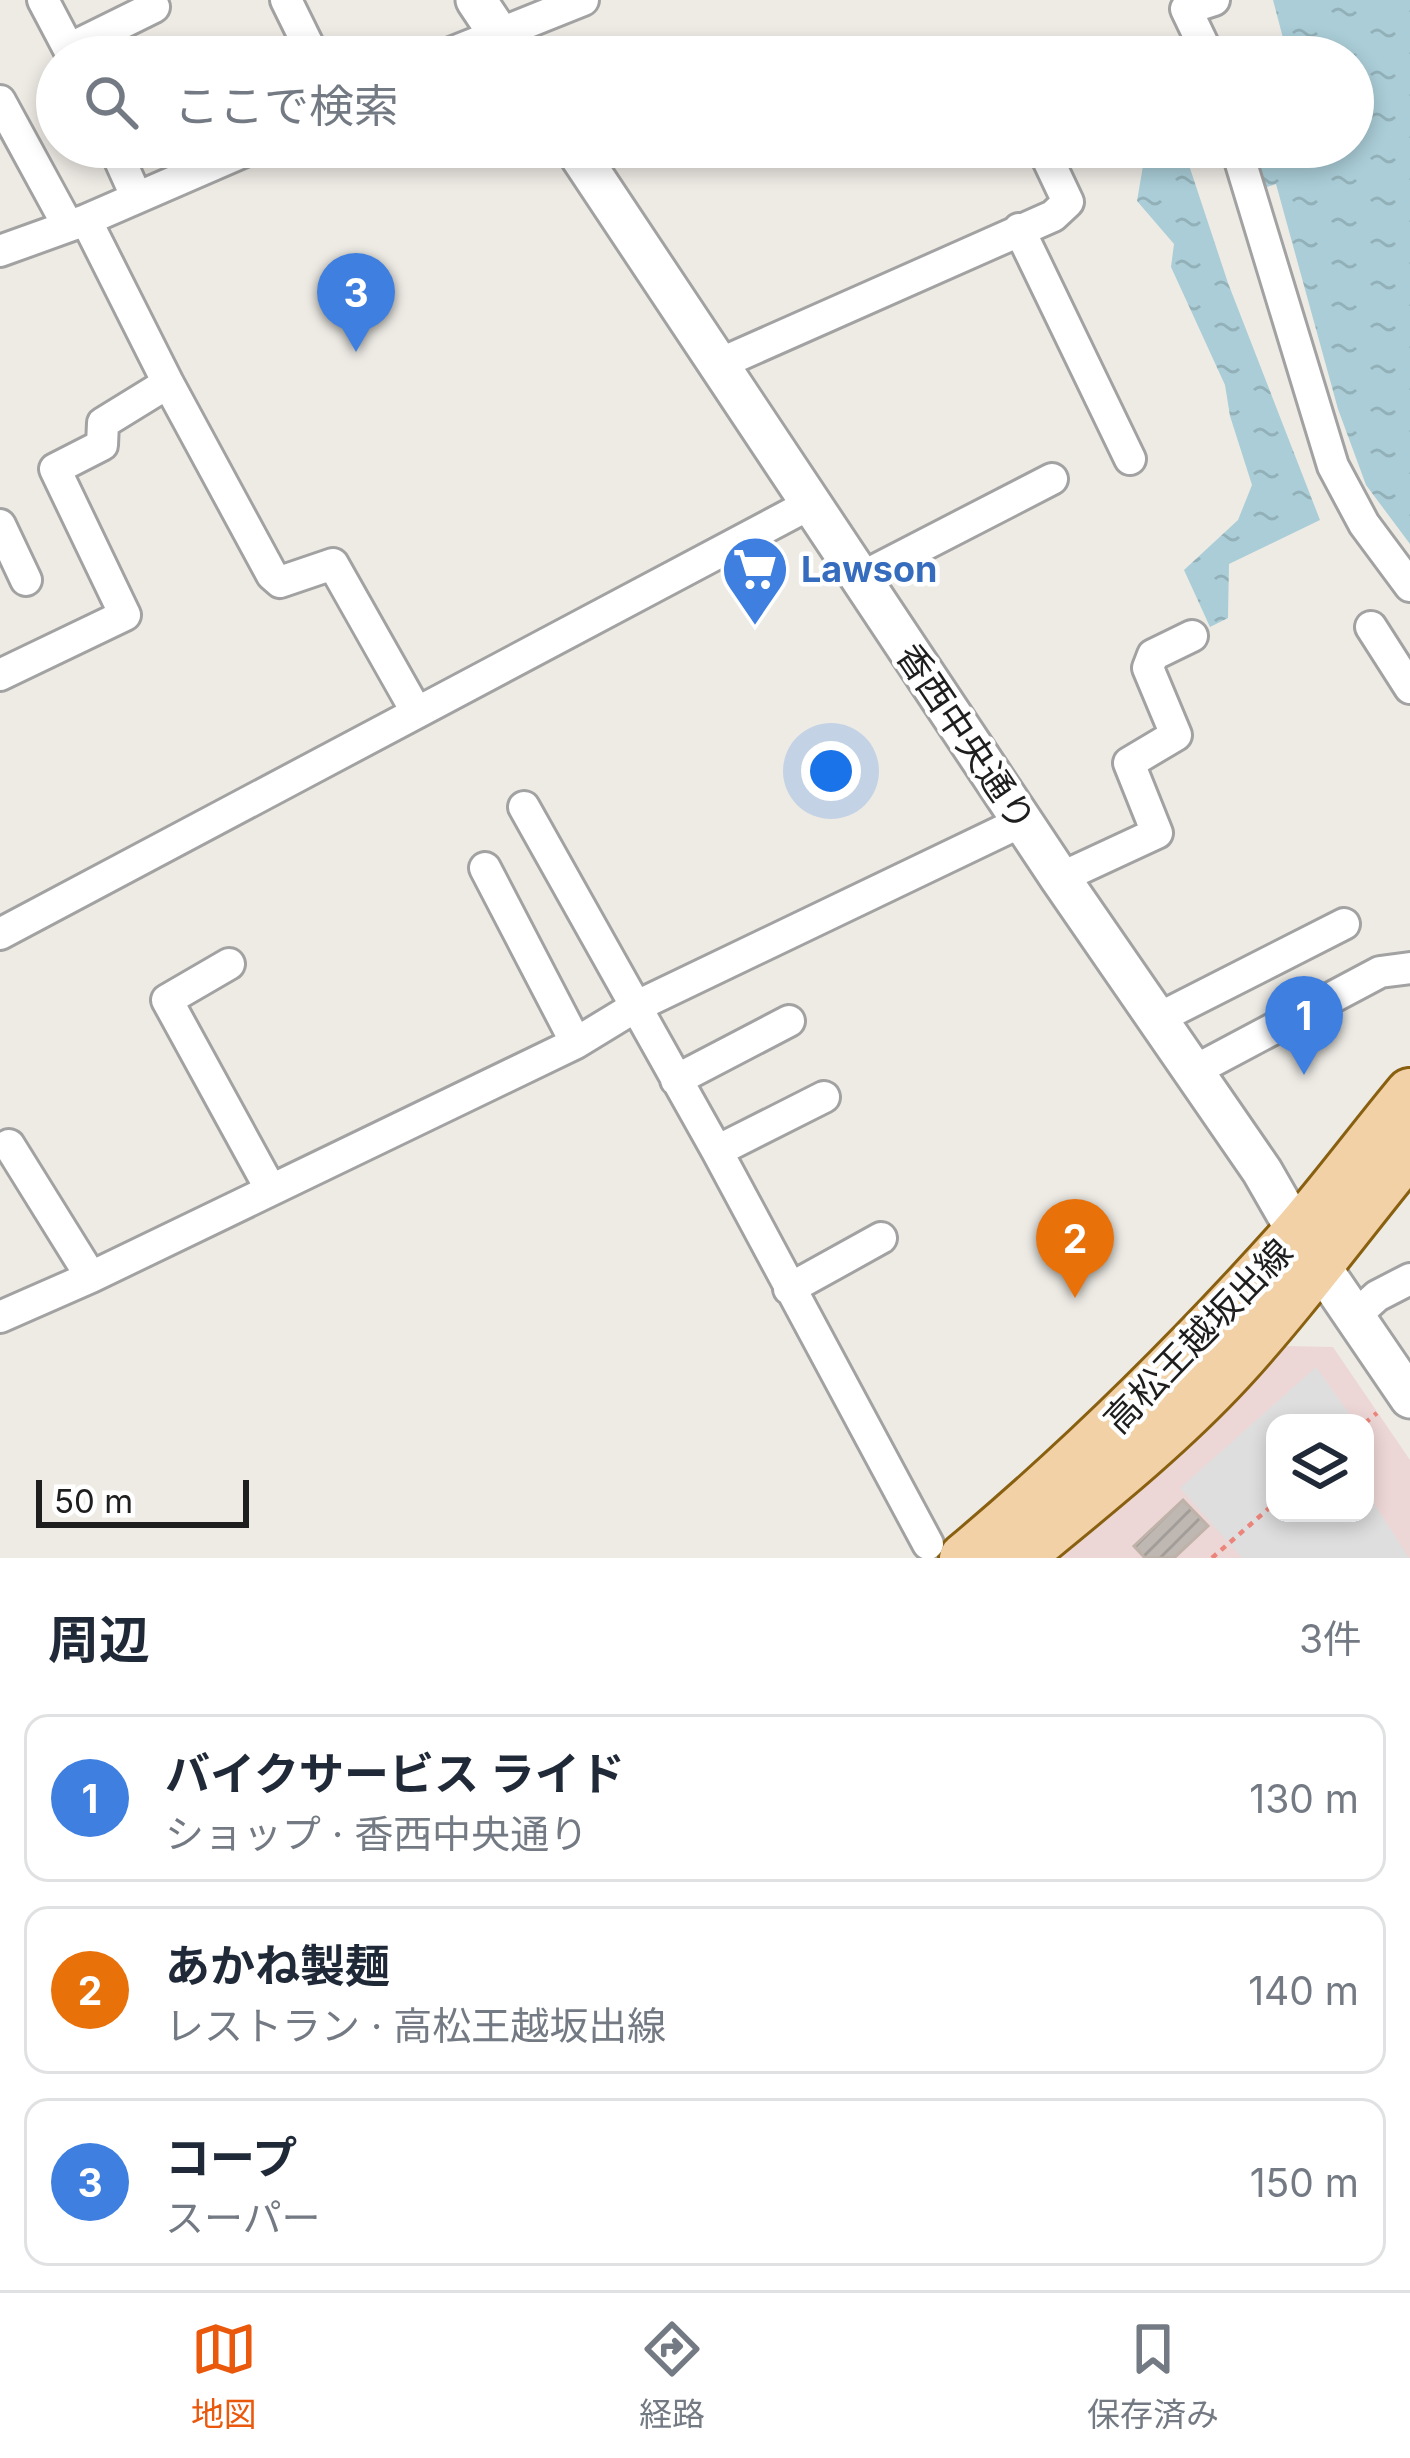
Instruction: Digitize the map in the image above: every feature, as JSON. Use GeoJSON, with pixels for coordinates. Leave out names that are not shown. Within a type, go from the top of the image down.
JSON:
{"type":"FeatureCollection","features":[{"type":"Feature","properties":{"kind":"main road","name":"高松王越坂出線"},"geometry":{"type":"LineString","coordinates":[[965,1553],[1170,1429],[1229,1370],[1410,1093]]}},
{"type":"Feature","properties":{"kind":"main road","name":"高松王越坂出線"},"geometry":{"type":"LineString","coordinates":[[1309,1248],[1410,1150]]}},
{"type":"Feature","properties":{"kind":"street"},"geometry":{"type":"LineString","coordinates":[[43,0],[62,36]]}},
{"type":"Feature","properties":{"kind":"street"},"geometry":{"type":"LineString","coordinates":[[286,0],[304,36]]}},
{"type":"Feature","properties":{"kind":"street"},"geometry":{"type":"LineString","coordinates":[[495,20],[583,0]]}},
{"type":"Feature","properties":{"kind":"street"},"geometry":{"type":"LineString","coordinates":[[1194,3],[1203,36]]}},
{"type":"Feature","properties":{"kind":"street"},"geometry":{"type":"LineString","coordinates":[[102,36],[154,7]]}},
{"type":"Feature","properties":{"kind":"street"},"geometry":{"type":"LineString","coordinates":[[0,101],[36,158]]}},
{"type":"Feature","properties":{"kind":"street"},"geometry":{"type":"LineString","coordinates":[[42,168],[168,383],[272,575],[280,582],[333,564],[416,711]]}},
{"type":"Feature","properties":{"kind":"street"},"geometry":{"type":"LineString","coordinates":[[123,168],[136,196]]}},
{"type":"Feature","properties":{"kind":"street"},"geometry":{"type":"LineString","coordinates":[[0,251],[203,168]]}},
{"type":"Feature","properties":{"kind":"street","name":"香西中央通り"},"geometry":{"type":"LineString","coordinates":[[588,168],[1060,878],[1262,1171],[1355,1316],[1398,1402]]}},
{"type":"Feature","properties":{"kind":"street"},"geometry":{"type":"LineString","coordinates":[[719,364],[1053,216],[1068,202],[1052,168]]}},
{"type":"Feature","properties":{"kind":"street"},"geometry":{"type":"LineString","coordinates":[[1243,168],[1333,466],[1364,524],[1410,586]]}},
{"type":"Feature","properties":{"kind":"street"},"geometry":{"type":"LineString","coordinates":[[1019,229],[1130,459]]}},
{"type":"Feature","properties":{"kind":"street"},"geometry":{"type":"LineString","coordinates":[[0,675],[124,615],[55,469],[102,445],[103,423],[168,383]]}},
{"type":"Feature","properties":{"kind":"street"},"geometry":{"type":"LineString","coordinates":[[860,578],[1052,479]]}},
{"type":"Feature","properties":{"kind":"street"},"geometry":{"type":"LineString","coordinates":[[0,934],[810,504]]}},
{"type":"Feature","properties":{"kind":"street"},"geometry":{"type":"LineString","coordinates":[[0,525],[26,580]]}},
{"type":"Feature","properties":{"kind":"street"},"geometry":{"type":"LineString","coordinates":[[1371,627],[1410,688]]}},
{"type":"Feature","properties":{"kind":"street"},"geometry":{"type":"LineString","coordinates":[[1060,878],[1157,833],[1129,763],[1175,735],[1148,668],[1153,656],[1192,636]]}},
{"type":"Feature","properties":{"kind":"street"},"geometry":{"type":"LineString","coordinates":[[524,807],[789,1288],[965,1553]]}},
{"type":"Feature","properties":{"kind":"street"},"geometry":{"type":"LineString","coordinates":[[0,1317],[576,1042],[635,1007],[1023,820]]}},
{"type":"Feature","properties":{"kind":"street"},"geometry":{"type":"LineString","coordinates":[[485,868],[576,1042]]}},
{"type":"Feature","properties":{"kind":"street"},"geometry":{"type":"LineString","coordinates":[[1157,1019],[1344,924]]}},
{"type":"Feature","properties":{"kind":"street"},"geometry":{"type":"LineString","coordinates":[[230,964],[167,1000],[271,1190]]}},
{"type":"Feature","properties":{"kind":"street"},"geometry":{"type":"LineString","coordinates":[[1192,1072],[1380,971],[1410,968]]}},
{"type":"Feature","properties":{"kind":"street"},"geometry":{"type":"LineString","coordinates":[[676,1080],[789,1022]]}},
{"type":"Feature","properties":{"kind":"street"},"geometry":{"type":"LineString","coordinates":[[716,1151],[824,1096]]}},
{"type":"Feature","properties":{"kind":"street"},"geometry":{"type":"LineString","coordinates":[[15,1142],[91,1277]]}},
{"type":"Feature","properties":{"kind":"street"},"geometry":{"type":"LineString","coordinates":[[789,1288],[881,1238]]}},
{"type":"Feature","properties":{"kind":"street"},"geometry":{"type":"LineString","coordinates":[[1355,1316],[1377,1296],[1410,1279]]}},
{"type":"Feature","properties":{"kind":"path"},"geometry":{"type":"LineString","coordinates":[[1212,1558],[1266,1511]]}},
{"type":"Feature","properties":{"kind":"shaded area"},"geometry":{"type":"Polygon","coordinates":[[[1286,1346],[1333,1347],[1410,1460],[1410,1558],[1057,1558],[1286,1346]]]}},
{"type":"Feature","properties":{"kind":"shaded area"},"geometry":{"type":"Polygon","coordinates":[[[1316,1367],[1350,1414],[1266,1414],[1266,1522],[1374,1522],[1374,1501],[1409,1558],[1242,1558],[1180,1488],[1316,1367]]]}},
{"type":"Feature","properties":{"kind":"water"},"geometry":{"type":"Polygon","coordinates":[[[1273,0],[1410,0],[1410,544],[1366,485],[1338,409],[1276,184],[1258,190],[1256,168],[1374,168],[1374,36],[1282,36],[1273,0]]]}},
{"type":"Feature","properties":{"kind":"water"},"geometry":{"type":"Polygon","coordinates":[[[1143,168],[1190,168],[1228,283],[1320,520],[1229,564],[1228,618],[1210,627],[1184,570],[1238,520],[1252,485],[1225,385],[1171,267],[1174,244],[1137,201],[1143,168]]]}},
{"type":"Feature","properties":{"kind":"building"},"geometry":{"type":"Polygon","coordinates":[[[1183,1500],[1208,1526],[1174,1558],[1145,1558],[1134,1546],[1183,1500]]]}},
{"type":"Feature","properties":{"kind":"place","name":"コープ"},"geometry":{"type":"Point","coordinates":[356,352]}},
{"type":"Feature","properties":{"kind":"place","name":"Lawson"},"geometry":{"type":"Point","coordinates":[755,628]}},
{"type":"Feature","properties":{"kind":"place","name":"バイクサービス ライド"},"geometry":{"type":"Point","coordinates":[1304,1075]}},
{"type":"Feature","properties":{"kind":"place","name":"あかね製麺"},"geometry":{"type":"Point","coordinates":[1075,1298]}}]}
